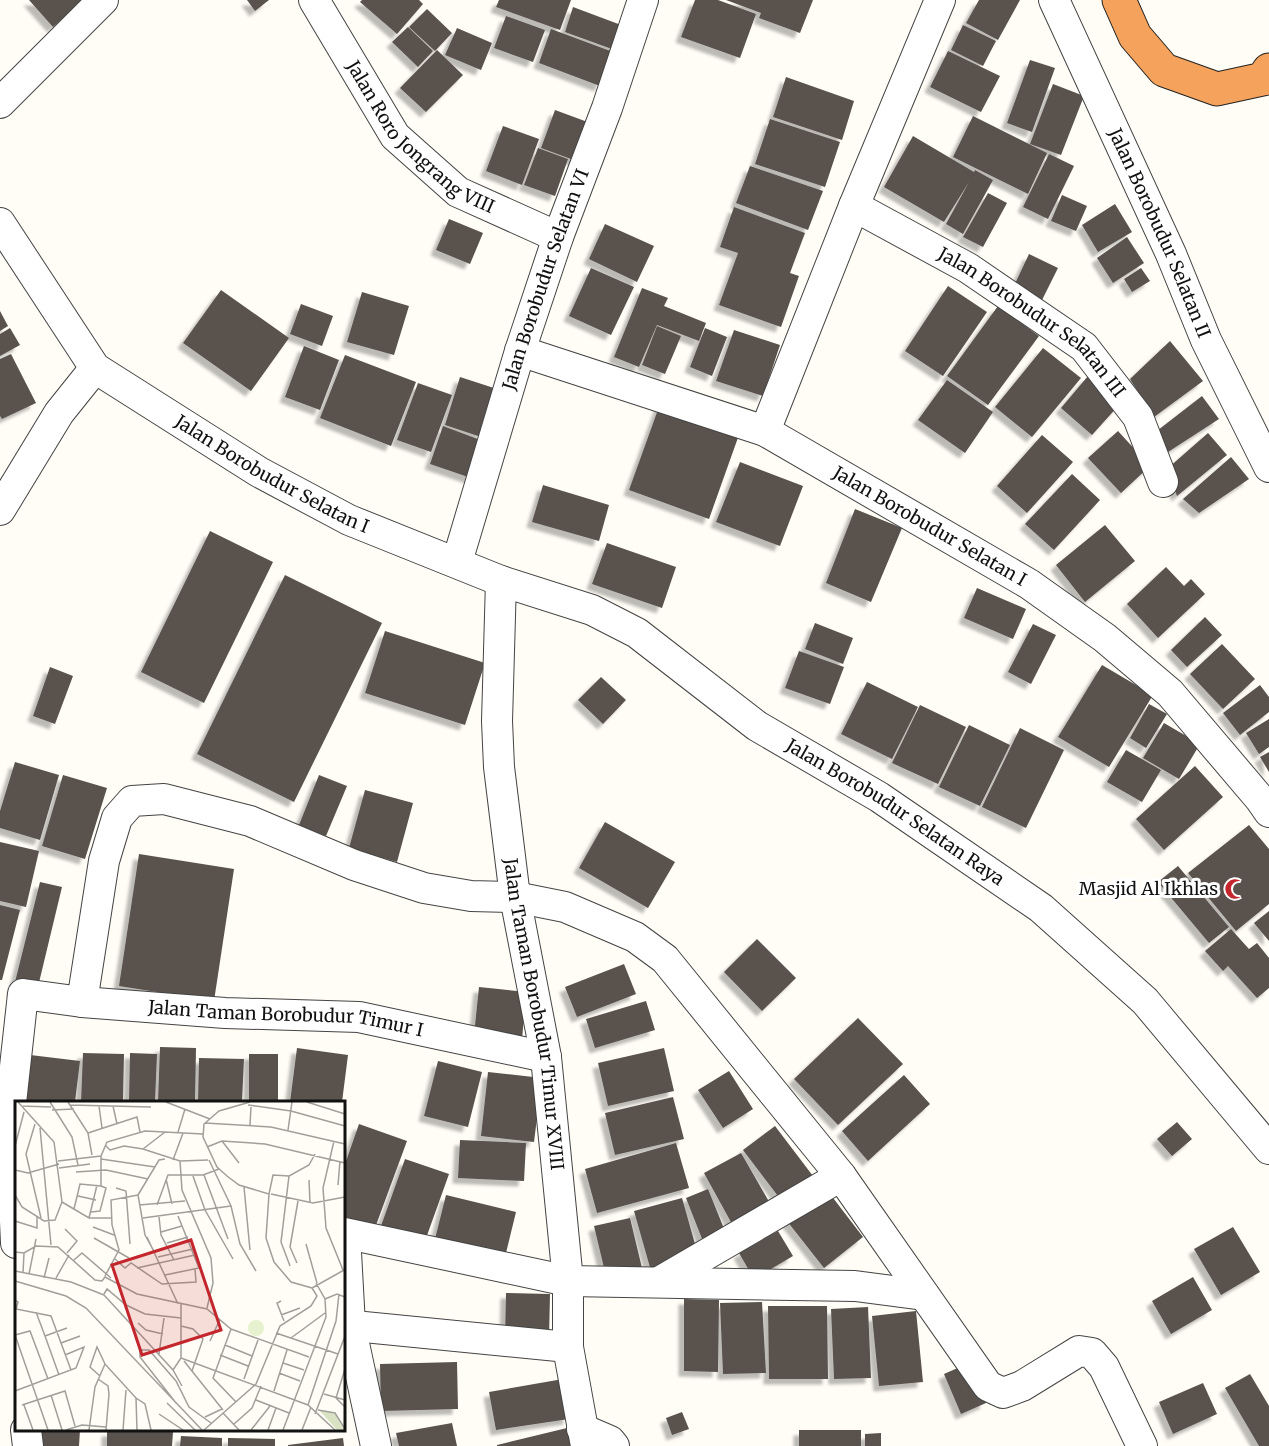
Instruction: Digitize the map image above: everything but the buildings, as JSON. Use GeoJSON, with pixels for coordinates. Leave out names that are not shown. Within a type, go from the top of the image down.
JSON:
{"type":"FeatureCollection","features":[{"type":"Feature","properties":{"kind":"highway"},"geometry":{"type":"LineString","coordinates":[[1119,0],[1135,36],[1164,70],[1217,89],[1263,79],[1269,70]]}},
{"type":"Feature","properties":{"kind":"street"},"geometry":{"type":"LineString","coordinates":[[0,103],[103,0]]}},
{"type":"Feature","properties":{"kind":"street","name":"Jalan Roro Jongrang VIII"},"geometry":{"type":"LineString","coordinates":[[314,0],[395,136],[458,192],[558,237]]}},
{"type":"Feature","properties":{"kind":"street","name":"Jalan Borobudur Selatan VI"},"geometry":{"type":"LineString","coordinates":[[457,562],[520,351],[558,237],[607,108],[643,0]]}},
{"type":"Feature","properties":{"kind":"street"},"geometry":{"type":"LineString","coordinates":[[765,431],[854,206],[940,0]]}},
{"type":"Feature","properties":{"kind":"street","name":"Jalan Borobudur Selatan II"},"geometry":{"type":"LineString","coordinates":[[1054,0],[1171,254],[1206,340],[1269,467]]}},
{"type":"Feature","properties":{"kind":"street","name":"Jalan Borobudur Selatan III"},"geometry":{"type":"LineString","coordinates":[[854,206],[968,268],[1084,347],[1138,417],[1164,482]]}},
{"type":"Feature","properties":{"kind":"street"},"geometry":{"type":"LineString","coordinates":[[0,223],[95,368],[59,412],[0,510]]}},
{"type":"Feature","properties":{"kind":"street","name":"Jalan Borobudur Selatan I"},"geometry":{"type":"LineString","coordinates":[[520,351],[765,431],[1029,584],[1105,638],[1170,693],[1269,812]]}},
{"type":"Feature","properties":{"kind":"street","name":"Jalan Borobudur Selatan I"},"geometry":{"type":"LineString","coordinates":[[95,368],[269,477],[349,520],[457,562]]}},
{"type":"Feature","properties":{"kind":"street","name":"Jalan Borobudur Selatan Raya"},"geometry":{"type":"LineString","coordinates":[[457,562],[501,581],[592,610],[637,633],[757,726],[879,797],[1041,908],[1145,1001],[1269,1149]]}},
{"type":"Feature","properties":{"kind":"street","name":"Jalan Taman Borobudur Timur XVIII"},"geometry":{"type":"LineString","coordinates":[[501,581],[497,722],[500,767],[515,897],[546,1058],[568,1281],[568,1347],[584,1437]]}},
{"type":"Feature","properties":{"kind":"street"},"geometry":{"type":"LineString","coordinates":[[82,1002],[105,861],[117,818],[132,801],[164,800],[198,806],[250,821],[354,866],[424,888],[471,897],[515,897],[565,907],[635,937],[665,959],[841,1176],[988,1386],[1003,1394],[1022,1386],[1079,1351],[1092,1353],[1104,1367],[1142,1446]]}},
{"type":"Feature","properties":{"kind":"street","name":"Jalan Taman Borobudur Timur I"},"geometry":{"type":"LineString","coordinates":[[15,1204],[10,1112],[23,994],[82,1002],[225,1013],[359,1017],[546,1058]]}},
{"type":"Feature","properties":{"kind":"street"},"geometry":{"type":"LineString","coordinates":[[659,1282],[841,1176]]}},
{"type":"Feature","properties":{"kind":"street"},"geometry":{"type":"LineString","coordinates":[[345,1234],[568,1281],[855,1286],[924,1295]]}},
{"type":"Feature","properties":{"kind":"street"},"geometry":{"type":"LineString","coordinates":[[345,1264],[347,1325],[376,1446]]}},
{"type":"Feature","properties":{"kind":"street"},"geometry":{"type":"LineString","coordinates":[[347,1325],[568,1347]]}},
{"type":"Feature","properties":{"kind":"street"},"geometry":{"type":"LineString","coordinates":[[26,1431],[28,1446]]}},
{"type":"Feature","properties":{"kind":"street"},"geometry":{"type":"LineString","coordinates":[[584,1437],[610,1441],[614,1446]]}},
{"type":"Feature","properties":{"kind":"place","name":"Masjid Al Ikhlas"},"geometry":{"type":"Point","coordinates":[1235,889]}}]}
